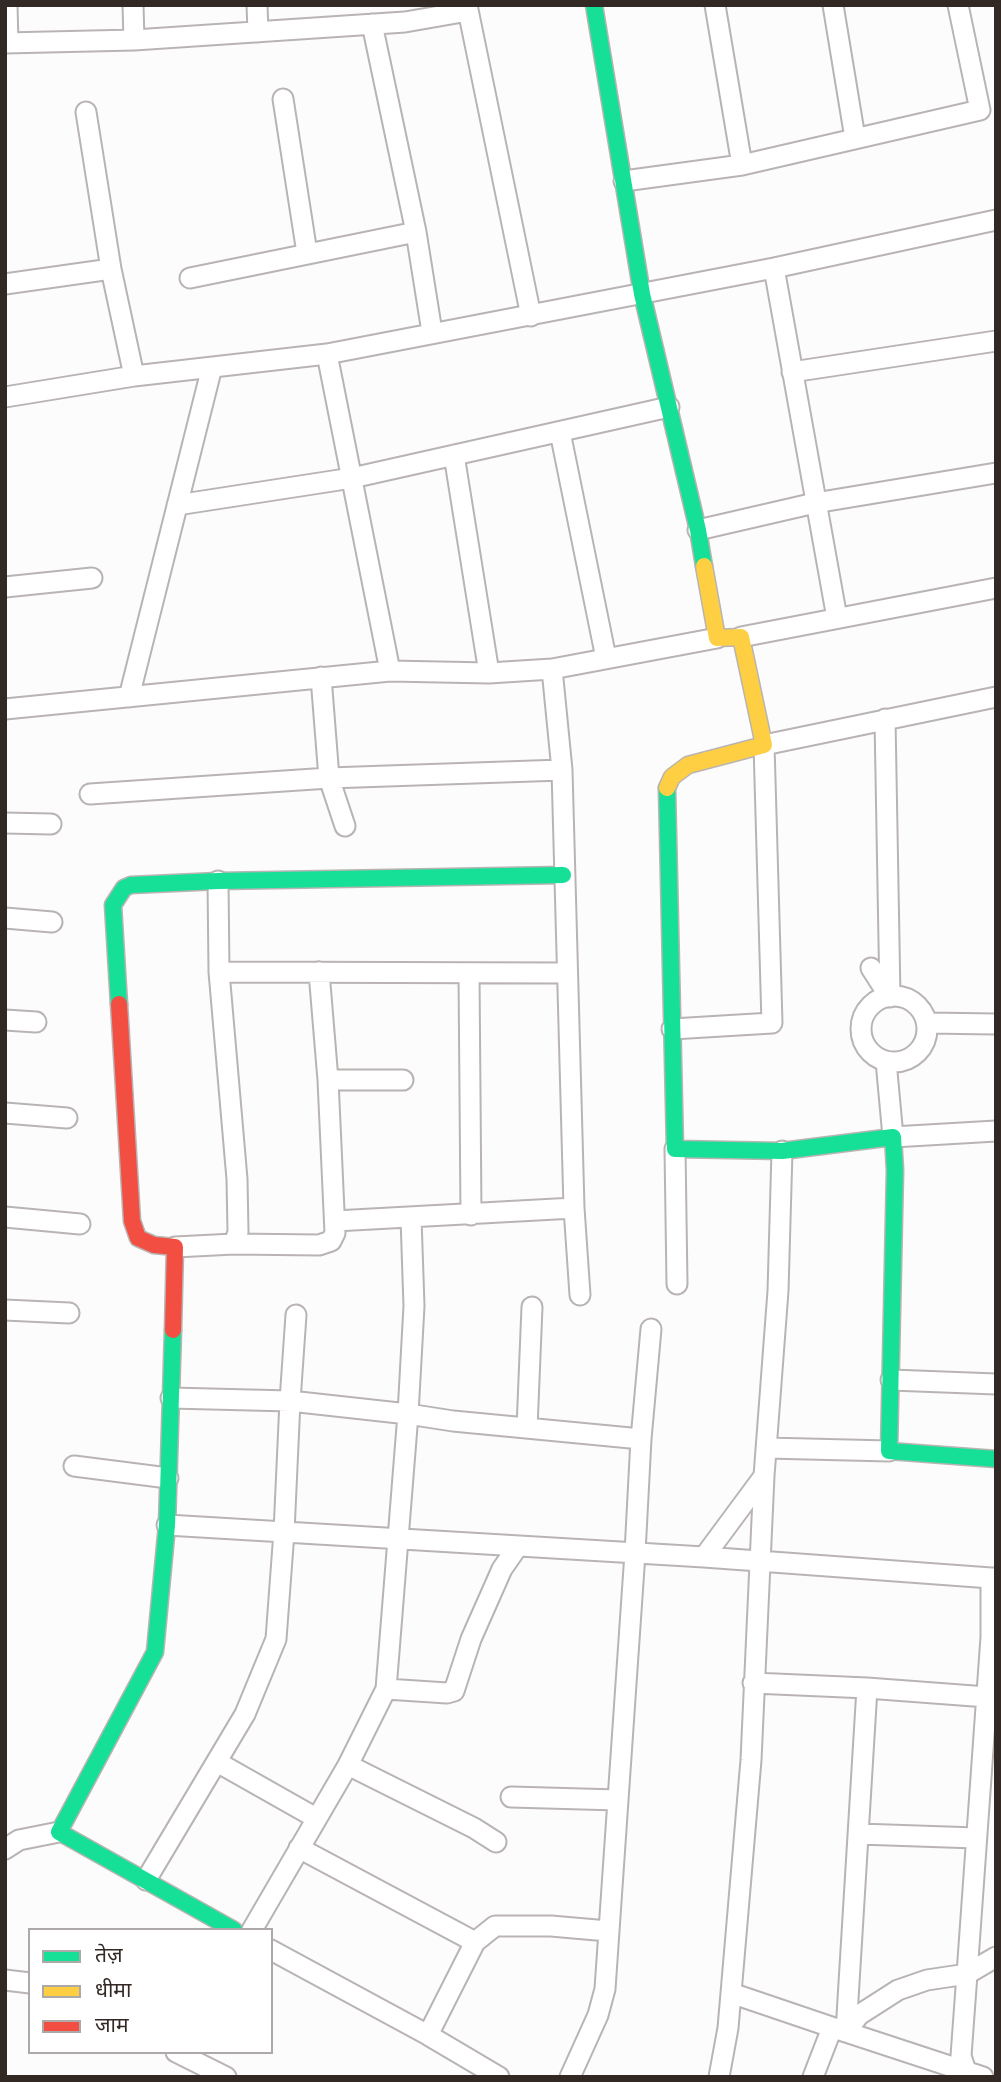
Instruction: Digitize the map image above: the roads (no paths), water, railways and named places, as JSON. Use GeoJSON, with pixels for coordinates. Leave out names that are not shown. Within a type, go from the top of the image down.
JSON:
{"type":"FeatureCollection","features":[{"type":"Feature","properties":{"kind":"street"},"geometry":{"type":"LineString","coordinates":[[7,5],[7,43],[134,40],[405,22],[468,8],[531,316]]}},
{"type":"Feature","properties":{"kind":"street"},"geometry":{"type":"LineString","coordinates":[[133,5],[134,40]]}},
{"type":"Feature","properties":{"kind":"street"},"geometry":{"type":"LineString","coordinates":[[257,5],[258,32]]}},
{"type":"Feature","properties":{"kind":"street"},"geometry":{"type":"LineString","coordinates":[[594,5],[642,294],[698,530],[717,638]]}},
{"type":"Feature","properties":{"kind":"street"},"geometry":{"type":"LineString","coordinates":[[715,5],[742,165]]}},
{"type":"Feature","properties":{"kind":"street"},"geometry":{"type":"LineString","coordinates":[[833,5],[855,138]]}},
{"type":"Feature","properties":{"kind":"street"},"geometry":{"type":"LineString","coordinates":[[624,181],[742,165],[988,108],[958,5]]}},
{"type":"Feature","properties":{"kind":"street"},"geometry":{"type":"LineString","coordinates":[[372,24],[416,232],[432,332]]}},
{"type":"Feature","properties":{"kind":"street"},"geometry":{"type":"LineString","coordinates":[[282,99],[307,253]]}},
{"type":"Feature","properties":{"kind":"street"},"geometry":{"type":"LineString","coordinates":[[86,111],[111,269],[134,376]]}},
{"type":"Feature","properties":{"kind":"street"},"geometry":{"type":"LineString","coordinates":[[5,397],[134,376],[327,354],[774,268],[996,220]]}},
{"type":"Feature","properties":{"kind":"street"},"geometry":{"type":"LineString","coordinates":[[190,278],[416,232]]}},
{"type":"Feature","properties":{"kind":"street"},"geometry":{"type":"LineString","coordinates":[[774,268],[837,618]]}},
{"type":"Feature","properties":{"kind":"street"},"geometry":{"type":"LineString","coordinates":[[5,284],[111,269]]}},
{"type":"Feature","properties":{"kind":"street"},"geometry":{"type":"LineString","coordinates":[[792,372],[996,341]]}},
{"type":"Feature","properties":{"kind":"street"},"geometry":{"type":"LineString","coordinates":[[327,354],[390,671]]}},
{"type":"Feature","properties":{"kind":"street"},"geometry":{"type":"LineString","coordinates":[[129,697],[212,368]]}},
{"type":"Feature","properties":{"kind":"street"},"geometry":{"type":"LineString","coordinates":[[177,505],[352,478],[669,407]]}},
{"type":"Feature","properties":{"kind":"street"},"geometry":{"type":"LineString","coordinates":[[560,432],[606,658]]}},
{"type":"Feature","properties":{"kind":"street"},"geometry":{"type":"LineString","coordinates":[[454,455],[489,673]]}},
{"type":"Feature","properties":{"kind":"street"},"geometry":{"type":"LineString","coordinates":[[698,530],[816,503],[996,473]]}},
{"type":"Feature","properties":{"kind":"street"},"geometry":{"type":"LineString","coordinates":[[5,587],[92,578]]}},
{"type":"Feature","properties":{"kind":"street"},"geometry":{"type":"LineString","coordinates":[[5,709],[390,671],[489,673],[552,669],[717,638],[741,637],[996,588]]}},
{"type":"Feature","properties":{"kind":"street"},"geometry":{"type":"LineString","coordinates":[[673,1029],[772,1023],[764,745],[741,637]]}},
{"type":"Feature","properties":{"kind":"street"},"geometry":{"type":"LineString","coordinates":[[552,669],[562,770],[574,1208],[580,1295]]}},
{"type":"Feature","properties":{"kind":"street"},"geometry":{"type":"LineString","coordinates":[[321,677],[329,778],[345,826]]}},
{"type":"Feature","properties":{"kind":"street"},"geometry":{"type":"LineString","coordinates":[[677,1284],[666,790],[672,777],[688,765],[764,745],[996,697]]}},
{"type":"Feature","properties":{"kind":"street"},"geometry":{"type":"LineString","coordinates":[[885,719],[890,997]]}},
{"type":"Feature","properties":{"kind":"street"},"geometry":{"type":"LineString","coordinates":[[90,794],[329,778],[562,770]]}},
{"type":"Feature","properties":{"kind":"street"},"geometry":{"type":"LineString","coordinates":[[5,823],[51,824]]}},
{"type":"Feature","properties":{"kind":"street"},"geometry":{"type":"LineString","coordinates":[[319,972],[335,1221],[335,1233],[331,1241],[319,1245],[234,1244],[175,1247],[154,1245],[138,1237],[132,1221],[113,905],[124,888],[131,885],[218,881],[563,875]]}},
{"type":"Feature","properties":{"kind":"street"},"geometry":{"type":"LineString","coordinates":[[218,881],[219,972],[237,1179],[237,1232],[234,1244]]}},
{"type":"Feature","properties":{"kind":"street"},"geometry":{"type":"LineString","coordinates":[[5,918],[52,922]]}},
{"type":"Feature","properties":{"kind":"street"},"geometry":{"type":"LineString","coordinates":[[871,968],[890,997]]}},
{"type":"Feature","properties":{"kind":"street"},"geometry":{"type":"LineString","coordinates":[[219,972],[567,973]]}},
{"type":"Feature","properties":{"kind":"street"},"geometry":{"type":"LineString","coordinates":[[469,972],[471,1216]]}},
{"type":"Feature","properties":{"kind":"street"},"geometry":{"type":"LineString","coordinates":[[890,997],[900,997],[917,1006],[927,1023],[927,1032],[920,1050],[905,1060],[886,1061],[871,1053],[862,1038],[861,1029],[866,1012],[872,1004],[890,997]]}},
{"type":"Feature","properties":{"kind":"street"},"geometry":{"type":"LineString","coordinates":[[5,1020],[36,1022]]}},
{"type":"Feature","properties":{"kind":"street"},"geometry":{"type":"LineString","coordinates":[[927,1023],[996,1024]]}},
{"type":"Feature","properties":{"kind":"street"},"geometry":{"type":"LineString","coordinates":[[886,1061],[895,1170],[889,1451]]}},
{"type":"Feature","properties":{"kind":"street"},"geometry":{"type":"LineString","coordinates":[[328,1080],[403,1080]]}},
{"type":"Feature","properties":{"kind":"street"},"geometry":{"type":"LineString","coordinates":[[5,1113],[67,1118]]}},
{"type":"Feature","properties":{"kind":"street"},"geometry":{"type":"LineString","coordinates":[[675,1149],[782,1151],[892,1137],[996,1131]]}},
{"type":"Feature","properties":{"kind":"street"},"geometry":{"type":"LineString","coordinates":[[719,2077],[728,2028],[751,1760],[764,1476],[778,1290],[782,1151]]}},
{"type":"Feature","properties":{"kind":"street"},"geometry":{"type":"LineString","coordinates":[[335,1221],[471,1216],[574,1208]]}},
{"type":"Feature","properties":{"kind":"street"},"geometry":{"type":"LineString","coordinates":[[5,1217],[80,1224]]}},
{"type":"Feature","properties":{"kind":"street"},"geometry":{"type":"LineString","coordinates":[[253,1928],[348,1765],[386,1689],[414,1306],[411,1218]]}},
{"type":"Feature","properties":{"kind":"street"},"geometry":{"type":"LineString","coordinates":[[59,1832],[155,1652],[167,1525],[175,1247]]}},
{"type":"Feature","properties":{"kind":"street"},"geometry":{"type":"LineString","coordinates":[[527,1428],[532,1307]]}},
{"type":"Feature","properties":{"kind":"street"},"geometry":{"type":"LineString","coordinates":[[5,1310],[69,1313]]}},
{"type":"Feature","properties":{"kind":"street"},"geometry":{"type":"LineString","coordinates":[[146,1880],[245,1714],[276,1639],[296,1315]]}},
{"type":"Feature","properties":{"kind":"street"},"geometry":{"type":"LineString","coordinates":[[570,2077],[598,2015],[605,1989],[641,1438],[651,1329]]}},
{"type":"Feature","properties":{"kind":"street"},"geometry":{"type":"LineString","coordinates":[[891,1380],[996,1384]]}},
{"type":"Feature","properties":{"kind":"street"},"geometry":{"type":"LineString","coordinates":[[171,1398],[290,1401],[408,1413],[453,1421],[641,1438]]}},
{"type":"Feature","properties":{"kind":"street"},"geometry":{"type":"LineString","coordinates":[[767,1448],[889,1451],[996,1459]]}},
{"type":"Feature","properties":{"kind":"street"},"geometry":{"type":"LineString","coordinates":[[74,1466],[169,1478]]}},
{"type":"Feature","properties":{"kind":"street"},"geometry":{"type":"LineString","coordinates":[[704,1557],[764,1476]]}},
{"type":"Feature","properties":{"kind":"street"},"geometry":{"type":"LineString","coordinates":[[167,1525],[704,1557],[993,1578],[961,2056],[972,2075]]}},
{"type":"Feature","properties":{"kind":"street"},"geometry":{"type":"LineString","coordinates":[[386,1689],[447,1693],[454,1690],[471,1639],[502,1569],[518,1546]]}},
{"type":"Feature","properties":{"kind":"street"},"geometry":{"type":"LineString","coordinates":[[753,1683],[987,1697]]}},
{"type":"Feature","properties":{"kind":"street"},"geometry":{"type":"LineString","coordinates":[[813,2077],[839,2030],[859,1834],[867,1688]]}},
{"type":"Feature","properties":{"kind":"street"},"geometry":{"type":"LineString","coordinates":[[217,1762],[316,1818]]}},
{"type":"Feature","properties":{"kind":"street"},"geometry":{"type":"LineString","coordinates":[[348,1765],[474,1828],[496,1842]]}},
{"type":"Feature","properties":{"kind":"street"},"geometry":{"type":"LineString","coordinates":[[511,1797],[618,1800]]}},
{"type":"Feature","properties":{"kind":"street"},"geometry":{"type":"LineString","coordinates":[[5,1849],[19,1840],[59,1832],[230,1928]]}},
{"type":"Feature","properties":{"kind":"street"},"geometry":{"type":"LineString","coordinates":[[859,1834],[976,1838]]}},
{"type":"Feature","properties":{"kind":"street"},"geometry":{"type":"LineString","coordinates":[[299,1848],[475,1942]]}},
{"type":"Feature","properties":{"kind":"street"},"geometry":{"type":"LineString","coordinates":[[428,2035],[475,1942],[495,1926],[551,1926],[608,1931]]}},
{"type":"Feature","properties":{"kind":"street"},"geometry":{"type":"LineString","coordinates":[[273,1951],[428,2035],[499,2077]]}},
{"type":"Feature","properties":{"kind":"street"},"geometry":{"type":"LineString","coordinates":[[839,2030],[898,1990],[927,1980],[967,1974],[992,1961]]}},
{"type":"Feature","properties":{"kind":"street"},"geometry":{"type":"LineString","coordinates":[[5,1980],[28,1983]]}},
{"type":"Feature","properties":{"kind":"street"},"geometry":{"type":"LineString","coordinates":[[731,1993],[972,2075]]}},
{"type":"Feature","properties":{"kind":"street"},"geometry":{"type":"LineString","coordinates":[[180,2054],[226,2077]]}}]}
